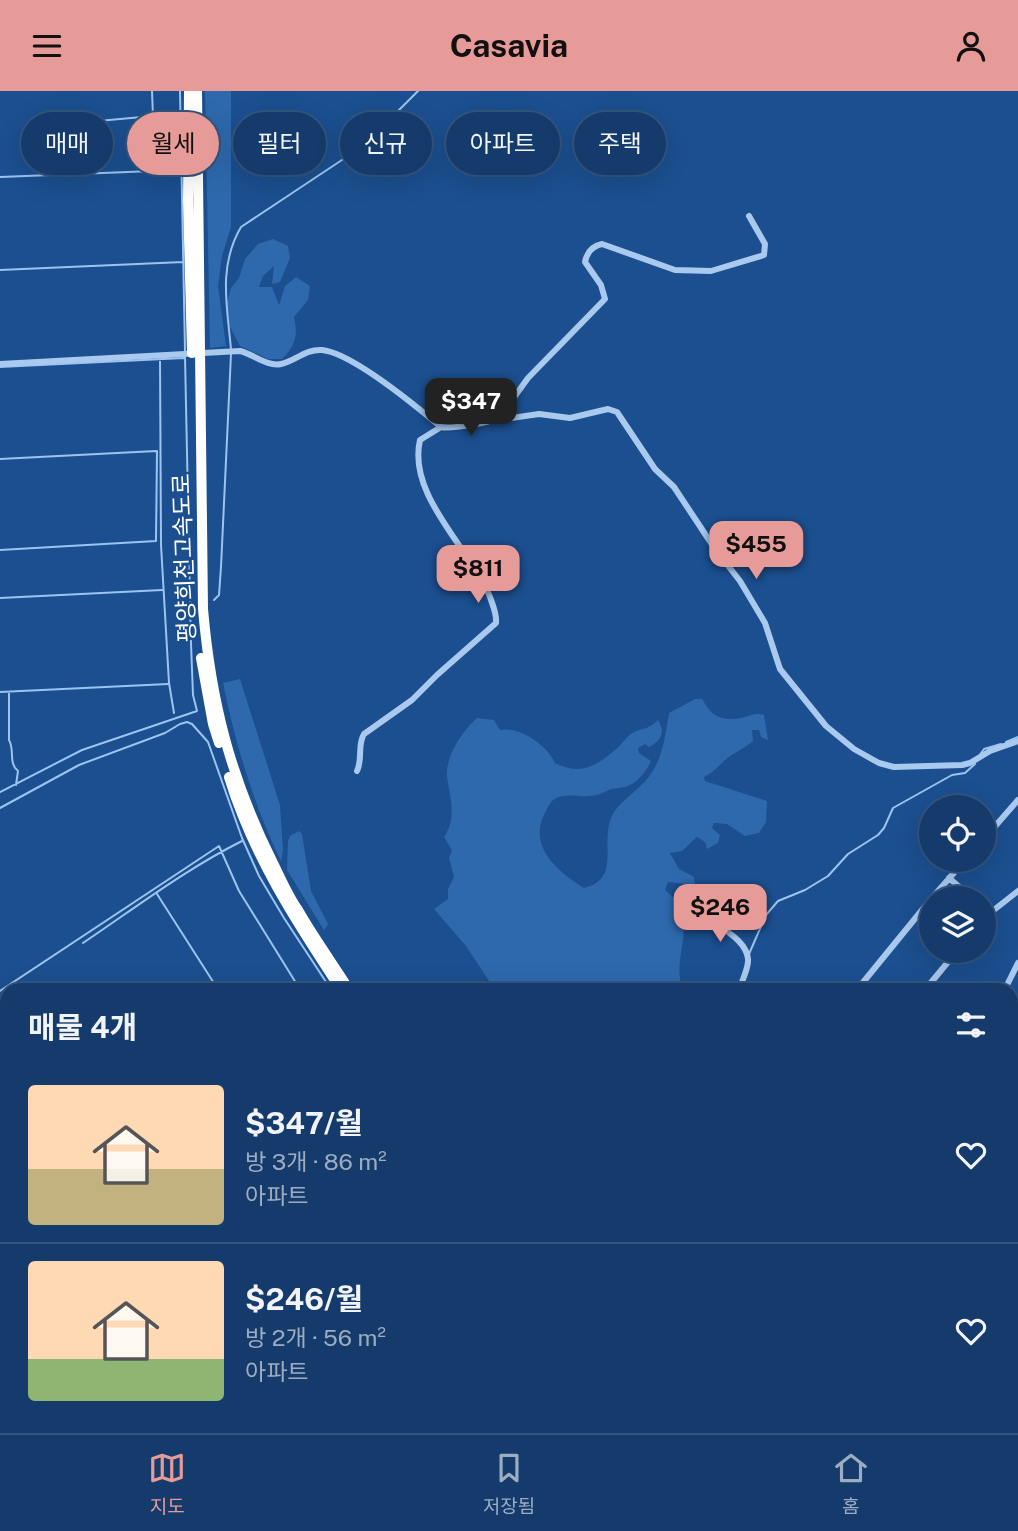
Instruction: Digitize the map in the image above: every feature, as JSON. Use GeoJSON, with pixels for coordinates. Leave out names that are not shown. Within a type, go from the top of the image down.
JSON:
{"type":"FeatureCollection","features":[{"type":"Feature","properties":{"kind":"highway","name":"평양희천고속도로"},"geometry":{"type":"LineString","coordinates":[[189,91],[188,200],[203,609],[208,665],[223,736],[258,833],[297,909],[345,983]]}},
{"type":"Feature","properties":{"kind":"highway","name":"평양희천고속도로"},"geometry":{"type":"LineString","coordinates":[[197,91],[195,354],[202,672],[213,724],[251,836],[282,898],[337,983]]}},
{"type":"Feature","properties":{"kind":"street"},"geometry":{"type":"LineString","coordinates":[[497,420],[528,378],[606,299],[605,292],[585,262],[589,251],[596,245],[602,244],[675,270],[711,271],[764,255],[765,244],[750,216]]}},
{"type":"Feature","properties":{"kind":"street"},"geometry":{"type":"LineString","coordinates":[[0,364],[240,351],[272,365],[317,350],[338,354],[385,384],[440,427],[449,428],[539,414],[570,418],[608,409],[617,412],[655,469],[674,487],[740,581],[765,623],[780,669],[826,726],[867,758],[894,767],[962,765],[1018,741]]}},
{"type":"Feature","properties":{"kind":"street"},"geometry":{"type":"LineString","coordinates":[[357,771],[364,734],[403,708],[496,623],[494,608],[482,579],[436,508],[423,479],[419,447],[421,440],[440,427]]}},
{"type":"Feature","properties":{"kind":"street"},"geometry":{"type":"LineString","coordinates":[[996,825],[1018,800]]}},
{"type":"Feature","properties":{"kind":"street"},"geometry":{"type":"LineString","coordinates":[[943,886],[955,872]]}},
{"type":"Feature","properties":{"kind":"street"},"geometry":{"type":"LineString","coordinates":[[949,879],[957,886]]}},
{"type":"Feature","properties":{"kind":"street"},"geometry":{"type":"LineString","coordinates":[[996,908],[1018,891]]}},
{"type":"Feature","properties":{"kind":"street"},"geometry":{"type":"LineString","coordinates":[[703,907],[708,918],[736,938],[747,954],[749,961],[742,983]]}},
{"type":"Feature","properties":{"kind":"street"},"geometry":{"type":"LineString","coordinates":[[863,983],[919,914]]}},
{"type":"Feature","properties":{"kind":"street"},"geometry":{"type":"LineString","coordinates":[[931,983],[948,963]]}},
{"type":"Feature","properties":{"kind":"street"},"geometry":{"type":"LineString","coordinates":[[1008,983],[1018,963]]}},
{"type":"Feature","properties":{"kind":"shaded area"},"geometry":{"type":"Polygon","coordinates":[[[205,91],[231,91],[231,227],[222,256],[218,286],[226,346],[210,348],[207,175],[219,175],[219,112],[205,112],[205,91]]]}},
{"type":"Feature","properties":{"kind":"shaded area"},"geometry":{"type":"Polygon","coordinates":[[[273,239],[288,246],[290,258],[280,282],[272,284],[274,266],[263,276],[259,287],[272,287],[279,305],[285,286],[296,277],[310,286],[308,300],[294,317],[296,335],[293,344],[282,359],[268,359],[240,346],[229,325],[227,303],[245,259],[258,244],[273,239]]]}},
{"type":"Feature","properties":{"kind":"shaded area"},"geometry":{"type":"Polygon","coordinates":[[[240,679],[280,805],[283,851],[281,861],[254,796],[228,706],[223,683],[240,679]]]}},
{"type":"Feature","properties":{"kind":"shaded area"},"geometry":{"type":"Polygon","coordinates":[[[695,699],[702,699],[713,714],[723,718],[764,715],[768,740],[761,737],[759,730],[752,730],[753,741],[704,777],[705,781],[767,801],[766,822],[759,833],[745,836],[727,824],[714,823],[712,828],[720,835],[718,843],[707,849],[705,842],[697,837],[682,851],[670,853],[679,869],[694,877],[695,885],[668,882],[665,890],[677,901],[684,920],[681,983],[490,983],[466,946],[434,909],[448,899],[448,889],[454,877],[449,858],[452,850],[444,837],[451,815],[447,769],[452,753],[466,729],[477,718],[494,720],[500,730],[515,731],[532,738],[546,750],[555,763],[579,769],[599,762],[631,734],[658,720],[662,732],[657,742],[649,747],[645,744],[638,748],[639,753],[651,761],[638,780],[625,787],[594,795],[561,797],[552,801],[544,815],[540,827],[543,848],[556,867],[584,888],[596,883],[603,876],[608,858],[609,825],[613,814],[657,764],[669,713],[695,699]]]}},
{"type":"Feature","properties":{"kind":"shaded area"},"geometry":{"type":"Polygon","coordinates":[[[299,831],[302,834],[311,891],[328,924],[324,930],[287,870],[288,841],[290,836],[299,831]]]}},
{"type":"Feature","properties":{"kind":"waterway"},"geometry":{"type":"LineString","coordinates":[[152,91],[153,112]]}},
{"type":"Feature","properties":{"kind":"waterway"},"geometry":{"type":"LineString","coordinates":[[180,91],[185,351]]}},
{"type":"Feature","properties":{"kind":"waterway"},"geometry":{"type":"LineString","coordinates":[[231,349],[226,302],[227,271],[229,256],[241,227],[363,146],[418,91]]}},
{"type":"Feature","properties":{"kind":"waterway"},"geometry":{"type":"LineString","coordinates":[[113,120],[127,118]]}},
{"type":"Feature","properties":{"kind":"waterway"},"geometry":{"type":"LineString","coordinates":[[0,177],[127,172]]}},
{"type":"Feature","properties":{"kind":"waterway"},"geometry":{"type":"LineString","coordinates":[[0,270],[183,262]]}},
{"type":"Feature","properties":{"kind":"waterway"},"geometry":{"type":"LineString","coordinates":[[214,600],[219,595],[221,567],[231,354]]}},
{"type":"Feature","properties":{"kind":"waterway"},"geometry":{"type":"LineString","coordinates":[[0,792],[82,750],[197,711],[193,695],[191,644],[185,357]]}},
{"type":"Feature","properties":{"kind":"waterway"},"geometry":{"type":"LineString","coordinates":[[0,367],[184,358]]}},
{"type":"Feature","properties":{"kind":"waterway"},"geometry":{"type":"LineString","coordinates":[[160,359],[161,545],[169,683],[174,713]]}},
{"type":"Feature","properties":{"kind":"waterway"},"geometry":{"type":"LineString","coordinates":[[0,459],[156,451]]}},
{"type":"Feature","properties":{"kind":"waterway"},"geometry":{"type":"LineString","coordinates":[[0,550],[156,541],[157,451]]}},
{"type":"Feature","properties":{"kind":"waterway"},"geometry":{"type":"LineString","coordinates":[[0,598],[162,590]]}},
{"type":"Feature","properties":{"kind":"waterway"},"geometry":{"type":"LineString","coordinates":[[0,692],[168,684]]}},
{"type":"Feature","properties":{"kind":"waterway"},"geometry":{"type":"LineString","coordinates":[[9,692],[9,740],[13,764],[18,771],[16,785]]}},
{"type":"Feature","properties":{"kind":"waterway"},"geometry":{"type":"LineString","coordinates":[[0,808],[79,765],[165,733],[180,724],[192,724],[208,742],[242,838],[259,876],[327,983]]}},
{"type":"Feature","properties":{"kind":"waterway"},"geometry":{"type":"LineString","coordinates":[[1006,742],[1018,737]]}},
{"type":"Feature","properties":{"kind":"waterway"},"geometry":{"type":"LineString","coordinates":[[979,756],[984,749],[1001,744]]}},
{"type":"Feature","properties":{"kind":"waterway"},"geometry":{"type":"LineString","coordinates":[[749,954],[766,915],[778,901],[805,890],[828,876],[848,854],[878,835],[893,808],[952,775],[965,773],[975,764]]}},
{"type":"Feature","properties":{"kind":"waterway"},"geometry":{"type":"LineString","coordinates":[[83,943],[181,876],[242,841]]}},
{"type":"Feature","properties":{"kind":"waterway"},"geometry":{"type":"LineString","coordinates":[[12,983],[219,846],[239,891],[296,983]]}},
{"type":"Feature","properties":{"kind":"waterway"},"geometry":{"type":"LineString","coordinates":[[157,894],[214,983]]}}]}
